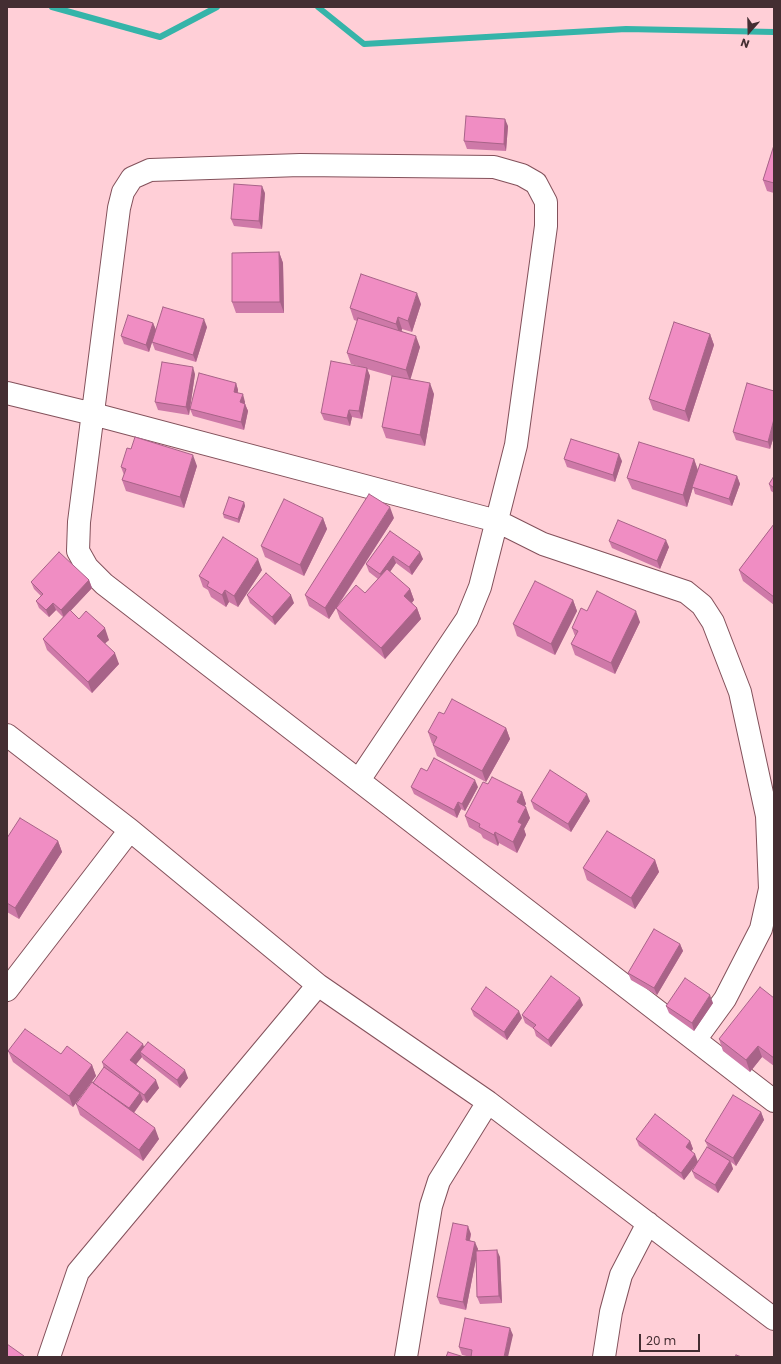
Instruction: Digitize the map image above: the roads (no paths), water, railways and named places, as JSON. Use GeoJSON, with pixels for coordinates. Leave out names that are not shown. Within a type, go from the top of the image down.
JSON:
{"type":"FeatureCollection","features":[{"type":"Feature","properties":{"kind":"street"},"geometry":{"type":"LineString","coordinates":[[359,780],[467,619],[480,587],[516,445],[546,226],[546,202],[536,183],[522,174],[494,167],[300,165],[150,170],[132,178],[123,192],[118,208],[79,522],[78,551],[87,567],[104,584],[774,1101]]}},
{"type":"Feature","properties":{"kind":"street"},"geometry":{"type":"LineString","coordinates":[[7,393],[497,521],[543,544],[686,592],[702,605],[713,622],[740,692],[767,816],[770,890],[761,929],[725,999],[695,1040]]}},
{"type":"Feature","properties":{"kind":"street"},"geometry":{"type":"LineString","coordinates":[[7,735],[130,830],[318,985],[488,1102],[774,1319]]}},
{"type":"Feature","properties":{"kind":"street"},"geometry":{"type":"LineString","coordinates":[[7,990],[130,830]]}},
{"type":"Feature","properties":{"kind":"street"},"geometry":{"type":"LineString","coordinates":[[49,1357],[78,1272],[318,985]]}},
{"type":"Feature","properties":{"kind":"street"},"geometry":{"type":"LineString","coordinates":[[406,1357],[431,1206],[439,1181],[488,1102]]}},
{"type":"Feature","properties":{"kind":"street"},"geometry":{"type":"LineString","coordinates":[[604,1357],[611,1312],[622,1275],[648,1223]]}},
{"type":"Feature","properties":{"kind":"waterway"},"geometry":{"type":"LineString","coordinates":[[52,7],[160,37],[217,7]]}},
{"type":"Feature","properties":{"kind":"waterway"},"geometry":{"type":"LineString","coordinates":[[318,7],[364,44],[626,29],[774,32]]}}]}
